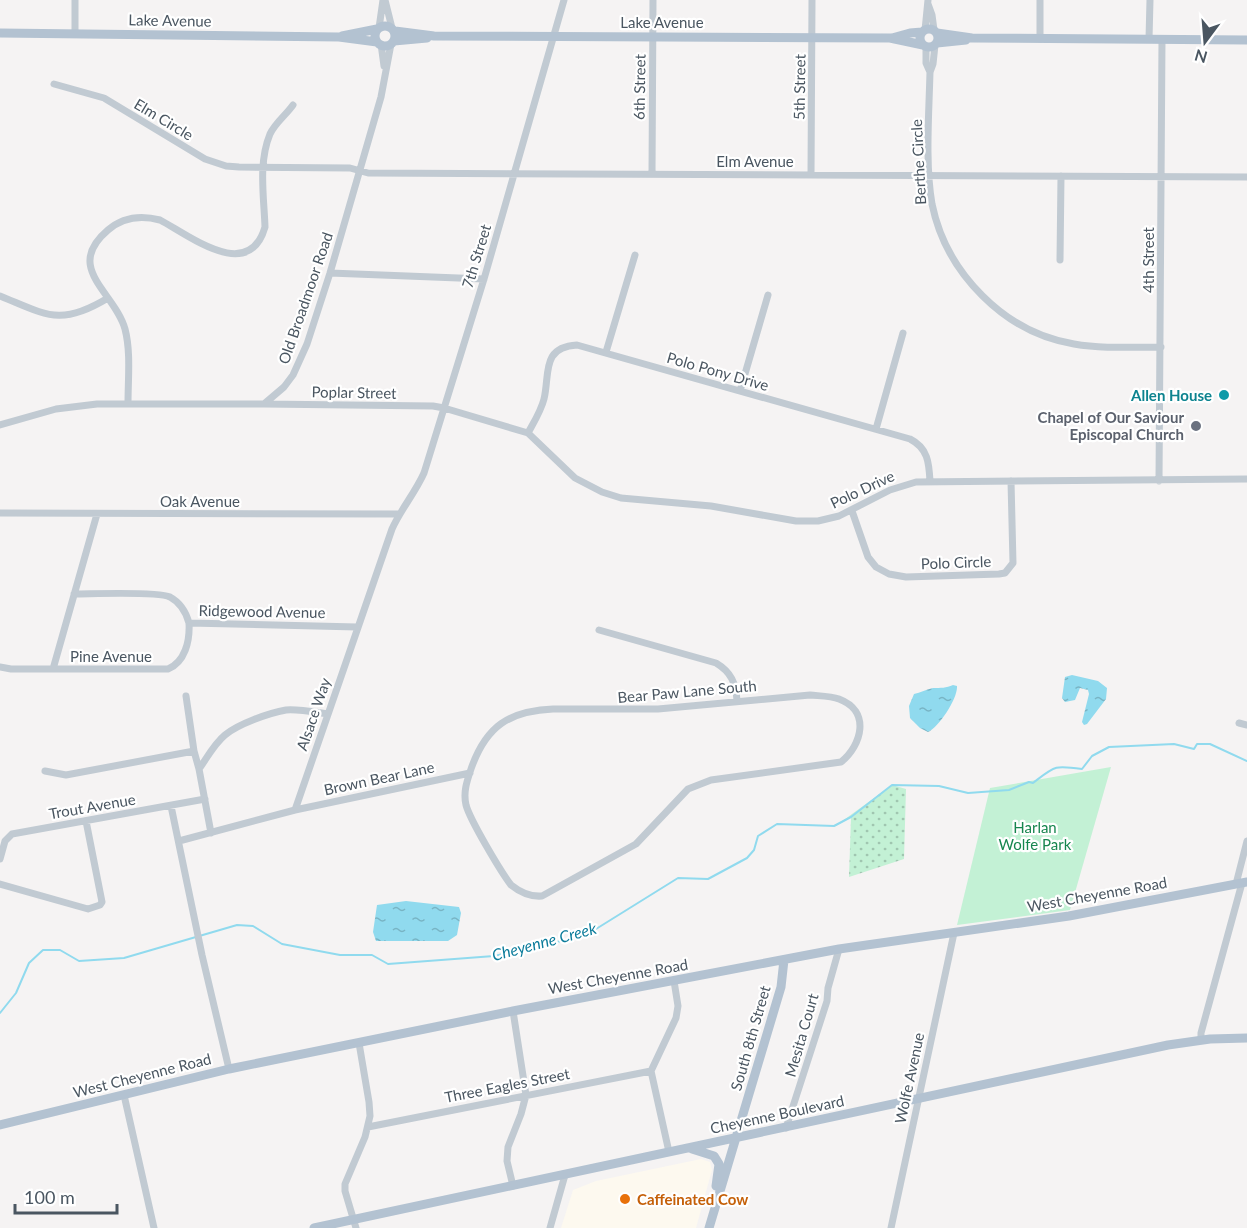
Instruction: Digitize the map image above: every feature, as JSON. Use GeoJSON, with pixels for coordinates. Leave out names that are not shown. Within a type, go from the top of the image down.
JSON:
{"type":"FeatureCollection","features":[{"type":"Feature","properties":{"kind":"main road","name":"Lake Avenue"},"geometry":{"type":"LineString","coordinates":[[339,37],[385,26],[393,36]]}},
{"type":"Feature","properties":{"kind":"main road"},"geometry":{"type":"LineString","coordinates":[[378,28],[375,34],[379,43]]}},
{"type":"Feature","properties":{"kind":"main road","name":"Lake Avenue"},"geometry":{"type":"LineString","coordinates":[[0,33],[339,37],[379,43],[393,36],[416,40],[434,36],[890,38],[910,33],[930,38],[1247,40]]}},
{"type":"Feature","properties":{"kind":"main road","name":"West Cheyenne Road"},"geometry":{"type":"LineString","coordinates":[[0,1125],[229,1069],[513,1011],[839,950],[1069,916],[1242,883]]}},
{"type":"Feature","properties":{"kind":"main road","name":"South 8th Street"},"geometry":{"type":"LineString","coordinates":[[709,1228],[781,987],[784,960]]}},
{"type":"Feature","properties":{"kind":"main road","name":"Cheyenne Boulevard"},"geometry":{"type":"LineString","coordinates":[[314,1228],[354,1224],[669,1152],[1201,1040],[1247,1038]]}},
{"type":"Feature","properties":{"kind":"main road"},"geometry":{"type":"LineString","coordinates":[[689,1148],[714,1156],[719,1164],[713,1196],[716,1206]]}},
{"type":"Feature","properties":{"kind":"street"},"geometry":{"type":"LineString","coordinates":[[75,0],[75,34]]}},
{"type":"Feature","properties":{"kind":"street","name":"Old Broadmoor Road"},"geometry":{"type":"LineString","coordinates":[[378,28],[384,0]]}},
{"type":"Feature","properties":{"kind":"street","name":"Old Broadmoor Road"},"geometry":{"type":"LineString","coordinates":[[264,404],[284,387],[301,360],[330,273],[381,97],[393,36],[384,0]]}},
{"type":"Feature","properties":{"kind":"street","name":"7th Street"},"geometry":{"type":"LineString","coordinates":[[399,514],[416,490],[424,473],[484,279],[564,0]]}},
{"type":"Feature","properties":{"kind":"street","name":"6th Street"},"geometry":{"type":"LineString","coordinates":[[652,174],[653,0]]}},
{"type":"Feature","properties":{"kind":"street","name":"5th Street"},"geometry":{"type":"LineString","coordinates":[[811,175],[812,0]]}},
{"type":"Feature","properties":{"kind":"street"},"geometry":{"type":"LineString","coordinates":[[1040,0],[1040,39]]}},
{"type":"Feature","properties":{"kind":"street"},"geometry":{"type":"LineString","coordinates":[[1149,39],[1150,0]]}},
{"type":"Feature","properties":{"kind":"street","name":"Berthe Circle"},"geometry":{"type":"LineString","coordinates":[[928,2],[932,15],[926,63],[930,72],[929,175],[935,217],[946,245],[956,262],[976,289],[1002,312],[1044,336],[1072,344],[1102,347],[1161,347]]}},
{"type":"Feature","properties":{"kind":"street","name":"4th Street"},"geometry":{"type":"LineString","coordinates":[[1159,481],[1162,39]]}},
{"type":"Feature","properties":{"kind":"street","name":"Old Broadmoor Road"},"geometry":{"type":"LineString","coordinates":[[379,43],[385,71]]}},
{"type":"Feature","properties":{"kind":"street","name":"Elm Circle"},"geometry":{"type":"LineString","coordinates":[[54,84],[104,98],[215,163],[263,167]]}},
{"type":"Feature","properties":{"kind":"street"},"geometry":{"type":"LineString","coordinates":[[128,403],[126,332],[118,313],[99,288],[91,269],[92,250],[110,228],[128,219],[150,217],[226,254],[239,254],[252,249],[263,234],[265,227],[263,167],[271,134],[293,105]]}},
{"type":"Feature","properties":{"kind":"street","name":"Elm Avenue"},"geometry":{"type":"LineString","coordinates":[[263,167],[350,168],[368,173],[1247,177]]}},
{"type":"Feature","properties":{"kind":"street"},"geometry":{"type":"LineString","coordinates":[[1059,260],[1061,176]]}},
{"type":"Feature","properties":{"kind":"street"},"geometry":{"type":"LineString","coordinates":[[606,352],[635,255]]}},
{"type":"Feature","properties":{"kind":"street"},"geometry":{"type":"LineString","coordinates":[[330,273],[484,279]]}},
{"type":"Feature","properties":{"kind":"street"},"geometry":{"type":"LineString","coordinates":[[740,392],[768,295]]}},
{"type":"Feature","properties":{"kind":"street"},"geometry":{"type":"LineString","coordinates":[[0,296],[45,314],[66,316],[90,309],[108,298]]}},
{"type":"Feature","properties":{"kind":"street"},"geometry":{"type":"LineString","coordinates":[[876,429],[903,333]]}},
{"type":"Feature","properties":{"kind":"street","name":"Polo Pony Drive"},"geometry":{"type":"LineString","coordinates":[[528,433],[542,408],[546,391],[547,369],[556,352],[565,347],[577,345],[876,429],[917,443],[926,454],[930,481]]}},
{"type":"Feature","properties":{"kind":"street"},"geometry":{"type":"LineString","coordinates":[[0,425],[56,409],[97,404],[264,404]]}},
{"type":"Feature","properties":{"kind":"street","name":"Poplar Street"},"geometry":{"type":"LineString","coordinates":[[264,404],[444,408]]}},
{"type":"Feature","properties":{"kind":"street","name":"Polo Drive"},"geometry":{"type":"LineString","coordinates":[[444,408],[528,433],[575,478],[611,496],[631,500],[711,506],[796,521],[828,519],[852,511],[890,490],[909,483],[930,481],[1247,479]]}},
{"type":"Feature","properties":{"kind":"street","name":"Polo Circle"},"geometry":{"type":"LineString","coordinates":[[852,511],[868,557],[882,571],[906,577],[1005,573],[1012,563],[1011,481]]}},
{"type":"Feature","properties":{"kind":"street","name":"Oak Avenue"},"geometry":{"type":"LineString","coordinates":[[0,513],[399,514]]}},
{"type":"Feature","properties":{"kind":"street"},"geometry":{"type":"LineString","coordinates":[[53,669],[97,514]]}},
{"type":"Feature","properties":{"kind":"street","name":"Alsace Way"},"geometry":{"type":"LineString","coordinates":[[295,810],[357,627],[399,514]]}},
{"type":"Feature","properties":{"kind":"street","name":"Ridgewood Avenue"},"geometry":{"type":"LineString","coordinates":[[74,594],[163,594],[182,606],[189,624],[357,627]]}},
{"type":"Feature","properties":{"kind":"street","name":"Pine Avenue"},"geometry":{"type":"LineString","coordinates":[[0,667],[11,669],[168,669],[175,666],[184,652],[188,642],[189,624]]}},
{"type":"Feature","properties":{"kind":"street"},"geometry":{"type":"LineString","coordinates":[[599,630],[716,663],[730,674],[736,688],[737,701]]}},
{"type":"Feature","properties":{"kind":"street","name":"Bear Paw Lane South"},"geometry":{"type":"LineString","coordinates":[[794,695],[827,696],[840,699],[848,704],[858,716],[861,733],[854,749],[841,762],[711,780],[694,786],[681,796],[636,844],[542,896],[536,897],[522,893],[507,879],[469,813],[465,796],[476,754],[486,736],[505,721],[521,714],[553,709],[658,709],[737,701],[794,695]]}},
{"type":"Feature","properties":{"kind":"street"},"geometry":{"type":"LineString","coordinates":[[186,696],[194,751],[211,834]]}},
{"type":"Feature","properties":{"kind":"street"},"geometry":{"type":"LineString","coordinates":[[199,769],[225,734],[239,726],[286,710],[328,714]]}},
{"type":"Feature","properties":{"kind":"street"},"geometry":{"type":"LineString","coordinates":[[45,771],[66,775],[194,751]]}},
{"type":"Feature","properties":{"kind":"street","name":"Brown Bear Lane"},"geometry":{"type":"LineString","coordinates":[[295,810],[470,773]]}},
{"type":"Feature","properties":{"kind":"street","name":"Trout Avenue"},"geometry":{"type":"LineString","coordinates":[[0,859],[5,841],[12,834],[205,799]]}},
{"type":"Feature","properties":{"kind":"street"},"geometry":{"type":"LineString","coordinates":[[171,806],[202,955],[229,1069]]}},
{"type":"Feature","properties":{"kind":"street"},"geometry":{"type":"LineString","coordinates":[[179,841],[295,810]]}},
{"type":"Feature","properties":{"kind":"street"},"geometry":{"type":"LineString","coordinates":[[0,884],[88,909],[100,905],[102,902],[86,821]]}},
{"type":"Feature","properties":{"kind":"street"},"geometry":{"type":"LineString","coordinates":[[1201,1040],[1242,883],[1247,841]]}},
{"type":"Feature","properties":{"kind":"street","name":"Wolfe Avenue"},"geometry":{"type":"LineString","coordinates":[[891,1228],[954,933]]}},
{"type":"Feature","properties":{"kind":"street","name":"Mesita Court"},"geometry":{"type":"LineString","coordinates":[[786,1128],[827,1000],[828,988],[839,950]]}},
{"type":"Feature","properties":{"kind":"street"},"geometry":{"type":"LineString","coordinates":[[669,1152],[651,1071],[676,1018],[678,1006],[674,981]]}},
{"type":"Feature","properties":{"kind":"street"},"geometry":{"type":"LineString","coordinates":[[513,1011],[526,1095],[508,1148],[507,1161],[513,1186]]}},
{"type":"Feature","properties":{"kind":"street"},"geometry":{"type":"LineString","coordinates":[[354,1224],[345,1184],[368,1127],[370,1108],[359,1043]]}},
{"type":"Feature","properties":{"kind":"street","name":"Three Eagles Street"},"geometry":{"type":"LineString","coordinates":[[368,1127],[651,1071]]}},
{"type":"Feature","properties":{"kind":"street"},"geometry":{"type":"LineString","coordinates":[[124,1095],[154,1228]]}},
{"type":"Feature","properties":{"kind":"street"},"geometry":{"type":"LineString","coordinates":[[550,1228],[565,1175]]}},
{"type":"Feature","properties":{"kind":"shaded area"},"geometry":{"type":"Polygon","coordinates":[[[701,1159],[710,1162],[712,1170],[696,1228],[561,1228],[573,1190],[596,1181],[701,1159]]]}},
{"type":"Feature","properties":{"kind":"green space","name":"Harlan Wolfe Park"},"geometry":{"type":"Polygon","coordinates":[[[1111,767],[1070,910],[957,925],[990,788],[1111,767]]]}},
{"type":"Feature","properties":{"kind":"green space"},"geometry":{"type":"Polygon","coordinates":[[[892,785],[906,789],[904,859],[849,877],[851,817],[834,827],[892,785]]]}},
{"type":"Feature","properties":{"kind":"water"},"geometry":{"type":"Polygon","coordinates":[[[1072,675],[1098,681],[1107,688],[1106,699],[1084,725],[1082,722],[1088,690],[1080,688],[1075,700],[1065,702],[1062,698],[1065,677],[1072,675]]]}},
{"type":"Feature","properties":{"kind":"water"},"geometry":{"type":"Polygon","coordinates":[[[957,686],[951,705],[932,729],[928,732],[920,728],[910,718],[909,706],[914,694],[957,686]]]}},
{"type":"Feature","properties":{"kind":"water"},"geometry":{"type":"Polygon","coordinates":[[[406,901],[459,907],[461,913],[457,935],[448,941],[376,941],[373,932],[377,905],[406,901]]]}},
{"type":"Feature","properties":{"kind":"waterway","name":"Cheyenne Creek"},"geometry":{"type":"LineString","coordinates":[[0,1013],[16,993],[29,963],[43,950],[60,950],[79,961],[124,958],[237,925],[253,926],[282,944],[340,955],[372,955],[388,964],[494,956],[575,938],[596,929],[678,878],[708,879],[747,858],[754,850],[758,836],[777,824],[834,826],[851,817],[892,785],[939,786],[968,793],[1009,790],[1029,782],[1033,783],[1055,768],[1082,769],[1092,756],[1109,747],[1174,744],[1194,749],[1197,744],[1210,744],[1247,761]]}},
{"type":"Feature","properties":{"kind":"place","name":"Allen House"},"geometry":{"type":"Point","coordinates":[1224,395]}},
{"type":"Feature","properties":{"kind":"place","name":"Chapel of Our Saviour Episcopal Church"},"geometry":{"type":"Point","coordinates":[1196,426]}},
{"type":"Feature","properties":{"kind":"place","name":"Caffeinated Cow"},"geometry":{"type":"Point","coordinates":[625,1199]}}]}
